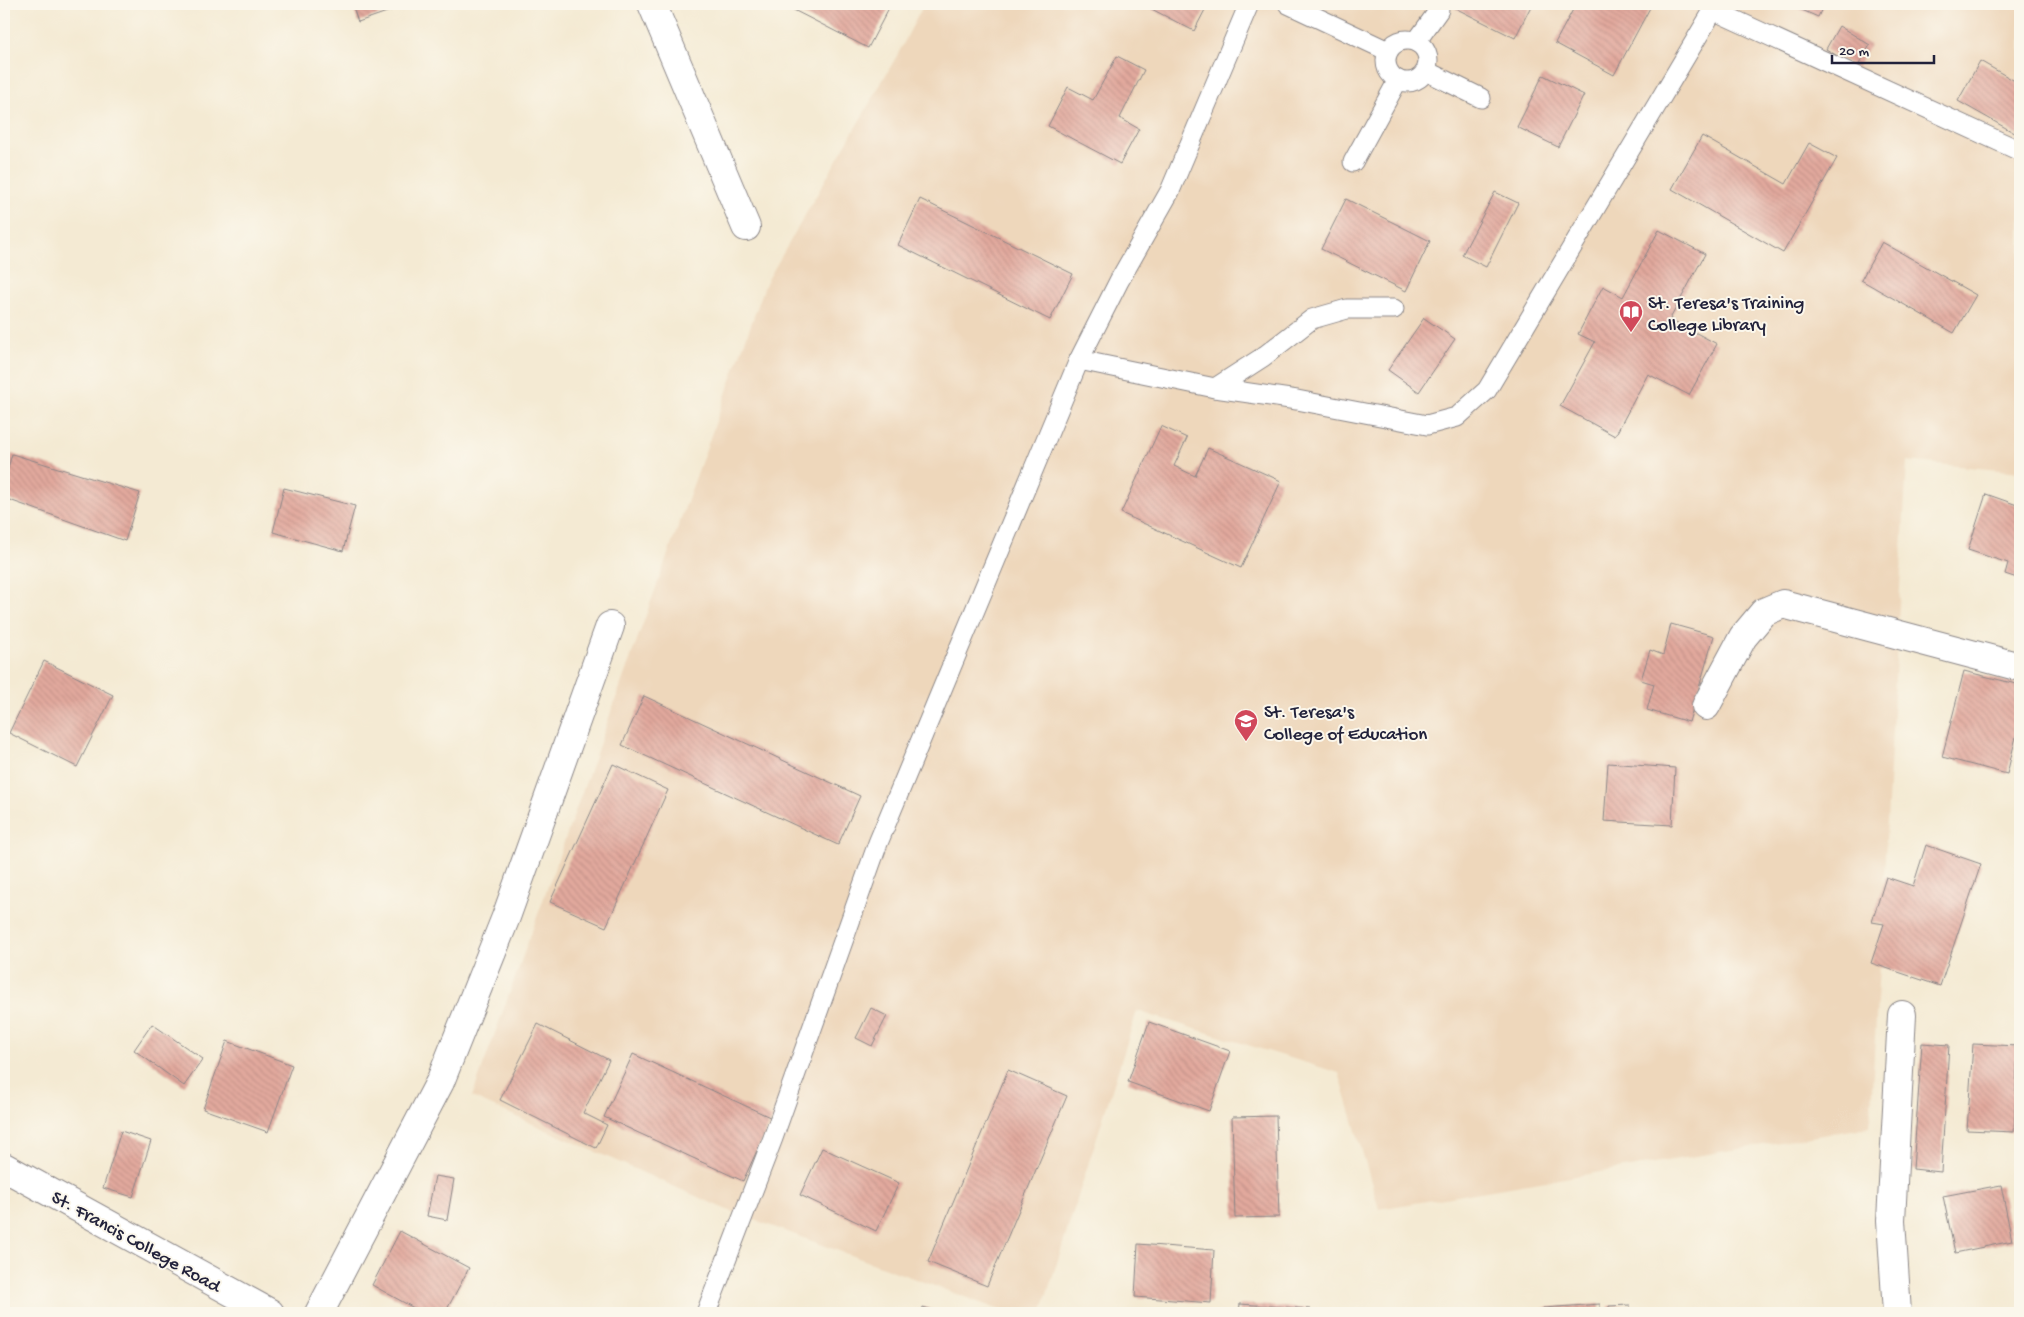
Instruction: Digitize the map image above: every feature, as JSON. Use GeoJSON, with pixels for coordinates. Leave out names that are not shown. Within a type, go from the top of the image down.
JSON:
{"type":"FeatureCollection","features":[{"type":"Feature","properties":{"kind":"street"},"geometry":{"type":"LineString","coordinates":[[652,4],[746,227]]}},
{"type":"Feature","properties":{"kind":"street"},"geometry":{"type":"LineString","coordinates":[[1706,706],[1743,637],[1764,612],[1783,604],[2020,667]]}},
{"type":"Feature","properties":{"kind":"street"},"geometry":{"type":"LineString","coordinates":[[319,1313],[440,1082],[506,917],[610,626]]}},
{"type":"Feature","properties":{"kind":"street"},"geometry":{"type":"LineString","coordinates":[[1897,1313],[1891,1220],[1902,1015]]}},
{"type":"Feature","properties":{"kind":"street","name":"St. Francis College Road"},"geometry":{"type":"LineString","coordinates":[[4,1166],[270,1313]]}},
{"type":"Feature","properties":{"kind":"lane"},"geometry":{"type":"LineString","coordinates":[[706,1313],[773,1138],[878,843],[1079,360],[1119,281],[1170,191],[1249,4]]}},
{"type":"Feature","properties":{"kind":"lane"},"geometry":{"type":"LineString","coordinates":[[1288,4],[1388,52]]}},
{"type":"Feature","properties":{"kind":"lane"},"geometry":{"type":"LineString","coordinates":[[1079,360],[1215,388],[1297,400],[1427,425],[1457,418],[1487,390],[1715,7],[2020,151]]}},
{"type":"Feature","properties":{"kind":"lane"},"geometry":{"type":"LineString","coordinates":[[1416,42],[1439,10]]}},
{"type":"Feature","properties":{"kind":"lane"},"geometry":{"type":"LineString","coordinates":[[1400,40],[1416,42],[1423,47],[1428,55],[1426,71],[1414,81],[1398,80],[1392,75],[1388,67],[1386,60],[1388,52],[1400,40]]}},
{"type":"Feature","properties":{"kind":"lane"},"geometry":{"type":"LineString","coordinates":[[1426,71],[1481,98]]}},
{"type":"Feature","properties":{"kind":"lane"},"geometry":{"type":"LineString","coordinates":[[1353,162],[1398,80]]}},
{"type":"Feature","properties":{"kind":"lane"},"geometry":{"type":"LineString","coordinates":[[1215,388],[1263,356],[1312,319],[1347,309],[1394,309]]}},
{"type":"Feature","properties":{"kind":"shaded area","name":"St. Teresa's College of Education"},"geometry":{"type":"Polygon","coordinates":[[[924,4],[2020,4],[2020,472],[1907,461],[1870,1127],[1379,1209],[1339,1073],[1137,1011],[1041,1313],[1008,1313],[725,1209],[472,1097],[766,283],[899,52],[924,4]]]}},
{"type":"Feature","properties":{"kind":"building"},"geometry":{"type":"Polygon","coordinates":[[[352,4],[410,4],[358,22],[352,4]]]}},
{"type":"Feature","properties":{"kind":"building"},"geometry":{"type":"Polygon","coordinates":[[[782,4],[891,4],[868,48],[782,4]]]}},
{"type":"Feature","properties":{"kind":"building"},"geometry":{"type":"Polygon","coordinates":[[[1142,4],[1208,4],[1194,31],[1142,4]]]}},
{"type":"Feature","properties":{"kind":"building"},"geometry":{"type":"Polygon","coordinates":[[[1447,4],[1532,4],[1515,38],[1447,4]]]}},
{"type":"Feature","properties":{"kind":"building"},"geometry":{"type":"Polygon","coordinates":[[[1576,4],[1652,4],[1614,75],[1555,43],[1576,4]]]}},
{"type":"Feature","properties":{"kind":"building"},"geometry":{"type":"Polygon","coordinates":[[[1788,4],[1824,4],[1818,17],[1788,4]]]}},
{"type":"Feature","properties":{"kind":"building"},"geometry":{"type":"Polygon","coordinates":[[[1839,26],[1870,45],[1857,68],[1826,49],[1839,26]]]}},
{"type":"Feature","properties":{"kind":"building"},"geometry":{"type":"Polygon","coordinates":[[[1117,56],[1144,70],[1120,118],[1139,129],[1120,164],[1048,126],[1068,87],[1093,100],[1117,56]]]}},
{"type":"Feature","properties":{"kind":"building"},"geometry":{"type":"Polygon","coordinates":[[[1980,61],[2020,84],[2020,136],[1958,101],[1980,61]]]}},
{"type":"Feature","properties":{"kind":"building"},"geometry":{"type":"Polygon","coordinates":[[[1543,75],[1584,95],[1558,147],[1517,127],[1543,75]]]}},
{"type":"Feature","properties":{"kind":"building"},"geometry":{"type":"Polygon","coordinates":[[[1702,136],[1786,184],[1809,143],[1837,158],[1783,253],[1672,189],[1702,136]]]}},
{"type":"Feature","properties":{"kind":"building"},"geometry":{"type":"Polygon","coordinates":[[[1495,192],[1518,203],[1486,267],[1462,255],[1495,192]]]}},
{"type":"Feature","properties":{"kind":"building"},"geometry":{"type":"Polygon","coordinates":[[[920,199],[1073,274],[1050,320],[898,245],[920,199]]]}},
{"type":"Feature","properties":{"kind":"building"},"geometry":{"type":"Polygon","coordinates":[[[1346,199],[1430,241],[1406,291],[1321,249],[1346,199]]]}},
{"type":"Feature","properties":{"kind":"building"},"geometry":{"type":"Polygon","coordinates":[[[1659,230],[1705,254],[1670,319],[1717,344],[1689,395],[1648,374],[1615,436],[1560,406],[1595,342],[1578,334],[1603,286],[1623,297],[1659,230]]]}},
{"type":"Feature","properties":{"kind":"building"},"geometry":{"type":"Polygon","coordinates":[[[1882,242],[1976,295],[1954,333],[1861,280],[1882,242]]]}},
{"type":"Feature","properties":{"kind":"building"},"geometry":{"type":"Polygon","coordinates":[[[1424,318],[1455,339],[1419,392],[1388,370],[1424,318]]]}},
{"type":"Feature","properties":{"kind":"building"},"geometry":{"type":"Polygon","coordinates":[[[1161,426],[1187,438],[1174,466],[1195,476],[1208,448],[1281,481],[1241,568],[1121,513],[1161,426]]]}},
{"type":"Feature","properties":{"kind":"building"},"geometry":{"type":"Polygon","coordinates":[[[12,454],[140,493],[125,541],[4,498],[4,482],[12,454]]]}},
{"type":"Feature","properties":{"kind":"building"},"geometry":{"type":"Polygon","coordinates":[[[284,488],[355,506],[343,551],[273,532],[284,488]]]}},
{"type":"Feature","properties":{"kind":"building"},"geometry":{"type":"Polygon","coordinates":[[[1986,494],[2020,506],[2020,579],[2005,574],[2008,563],[1968,550],[1986,494]]]}},
{"type":"Feature","properties":{"kind":"building"},"geometry":{"type":"Polygon","coordinates":[[[1671,624],[1714,636],[1689,722],[1647,710],[1654,684],[1641,680],[1650,650],[1663,655],[1671,624]]]}},
{"type":"Feature","properties":{"kind":"building"},"geometry":{"type":"Polygon","coordinates":[[[44,661],[113,695],[77,767],[9,733],[44,661]]]}},
{"type":"Feature","properties":{"kind":"building"},"geometry":{"type":"Polygon","coordinates":[[[1964,671],[2020,685],[2020,720],[2007,774],[1942,757],[1964,671]]]}},
{"type":"Feature","properties":{"kind":"building"},"geometry":{"type":"Polygon","coordinates":[[[644,696],[860,796],[838,845],[622,745],[644,696]]]}},
{"type":"Feature","properties":{"kind":"building"},"geometry":{"type":"Polygon","coordinates":[[[1608,763],[1675,768],[1672,825],[1604,821],[1608,763]]]}},
{"type":"Feature","properties":{"kind":"building"},"geometry":{"type":"Polygon","coordinates":[[[613,764],[668,790],[606,927],[550,902],[613,764]]]}},
{"type":"Feature","properties":{"kind":"building"},"geometry":{"type":"Polygon","coordinates":[[[1926,845],[1981,864],[1940,986],[1871,963],[1884,924],[1872,922],[1886,877],[1913,886],[1926,845]]]}},
{"type":"Feature","properties":{"kind":"building"},"geometry":{"type":"Polygon","coordinates":[[[871,1008],[887,1016],[872,1046],[856,1038],[871,1008]]]}},
{"type":"Feature","properties":{"kind":"building"},"geometry":{"type":"Polygon","coordinates":[[[1149,1022],[1230,1051],[1209,1111],[1128,1082],[1149,1022]]]}},
{"type":"Feature","properties":{"kind":"building"},"geometry":{"type":"Polygon","coordinates":[[[152,1024],[203,1059],[184,1086],[134,1050],[152,1024]]]}},
{"type":"Feature","properties":{"kind":"building"},"geometry":{"type":"Polygon","coordinates":[[[538,1024],[609,1060],[583,1113],[607,1125],[596,1148],[500,1100],[538,1024]]]}},
{"type":"Feature","properties":{"kind":"building"},"geometry":{"type":"Polygon","coordinates":[[[227,1041],[292,1065],[268,1132],[203,1109],[227,1041]]]}},
{"type":"Feature","properties":{"kind":"building"},"geometry":{"type":"Polygon","coordinates":[[[1922,1043],[1949,1045],[1941,1172],[1913,1169],[1922,1043]]]}},
{"type":"Feature","properties":{"kind":"building"},"geometry":{"type":"Polygon","coordinates":[[[1973,1044],[2018,1046],[2014,1132],[1967,1130],[1973,1044]]]}},
{"type":"Feature","properties":{"kind":"building"},"geometry":{"type":"Polygon","coordinates":[[[633,1054],[772,1118],[743,1181],[604,1117],[633,1054]]]}},
{"type":"Feature","properties":{"kind":"building"},"geometry":{"type":"Polygon","coordinates":[[[1008,1070],[1067,1096],[987,1286],[928,1262],[1008,1070]]]}},
{"type":"Feature","properties":{"kind":"building"},"geometry":{"type":"Polygon","coordinates":[[[1276,1116],[1279,1217],[1235,1218],[1232,1117],[1276,1116]]]}},
{"type":"Feature","properties":{"kind":"building"},"geometry":{"type":"Polygon","coordinates":[[[121,1131],[151,1141],[133,1197],[103,1188],[121,1131]]]}},
{"type":"Feature","properties":{"kind":"building"},"geometry":{"type":"Polygon","coordinates":[[[822,1148],[899,1183],[876,1231],[800,1195],[822,1148]]]}},
{"type":"Feature","properties":{"kind":"building"},"geometry":{"type":"Polygon","coordinates":[[[435,1176],[454,1179],[447,1220],[427,1216],[435,1176]]]}},
{"type":"Feature","properties":{"kind":"building"},"geometry":{"type":"Polygon","coordinates":[[[2001,1185],[2012,1241],[1955,1253],[1943,1196],[2001,1185]]]}},
{"type":"Feature","properties":{"kind":"building"},"geometry":{"type":"Polygon","coordinates":[[[400,1231],[469,1268],[445,1313],[423,1313],[372,1285],[400,1231]]]}},
{"type":"Feature","properties":{"kind":"building"},"geometry":{"type":"Polygon","coordinates":[[[1138,1244],[1214,1250],[1211,1303],[1135,1297],[1138,1244]]]}},
{"type":"Feature","properties":{"kind":"building"},"geometry":{"type":"Polygon","coordinates":[[[1240,1304],[1310,1309],[1309,1313],[1239,1313],[1240,1304]]]}},
{"type":"Feature","properties":{"kind":"building"},"geometry":{"type":"Polygon","coordinates":[[[1600,1304],[1600,1313],[1543,1313],[1543,1308],[1600,1304]]]}},
{"type":"Feature","properties":{"kind":"building"},"geometry":{"type":"Polygon","coordinates":[[[1630,1305],[1630,1313],[1609,1313],[1609,1306],[1630,1305]]]}},
{"type":"Feature","properties":{"kind":"building"},"geometry":{"type":"Polygon","coordinates":[[[923,1307],[942,1313],[922,1313],[923,1307]]]}},
{"type":"Feature","properties":{"kind":"place","name":"St. Teresa's Training College Library"},"geometry":{"type":"Point","coordinates":[1631,333]}},
{"type":"Feature","properties":{"kind":"place","name":"St. Teresa's College of Education"},"geometry":{"type":"Point","coordinates":[1246,742]}}]}
